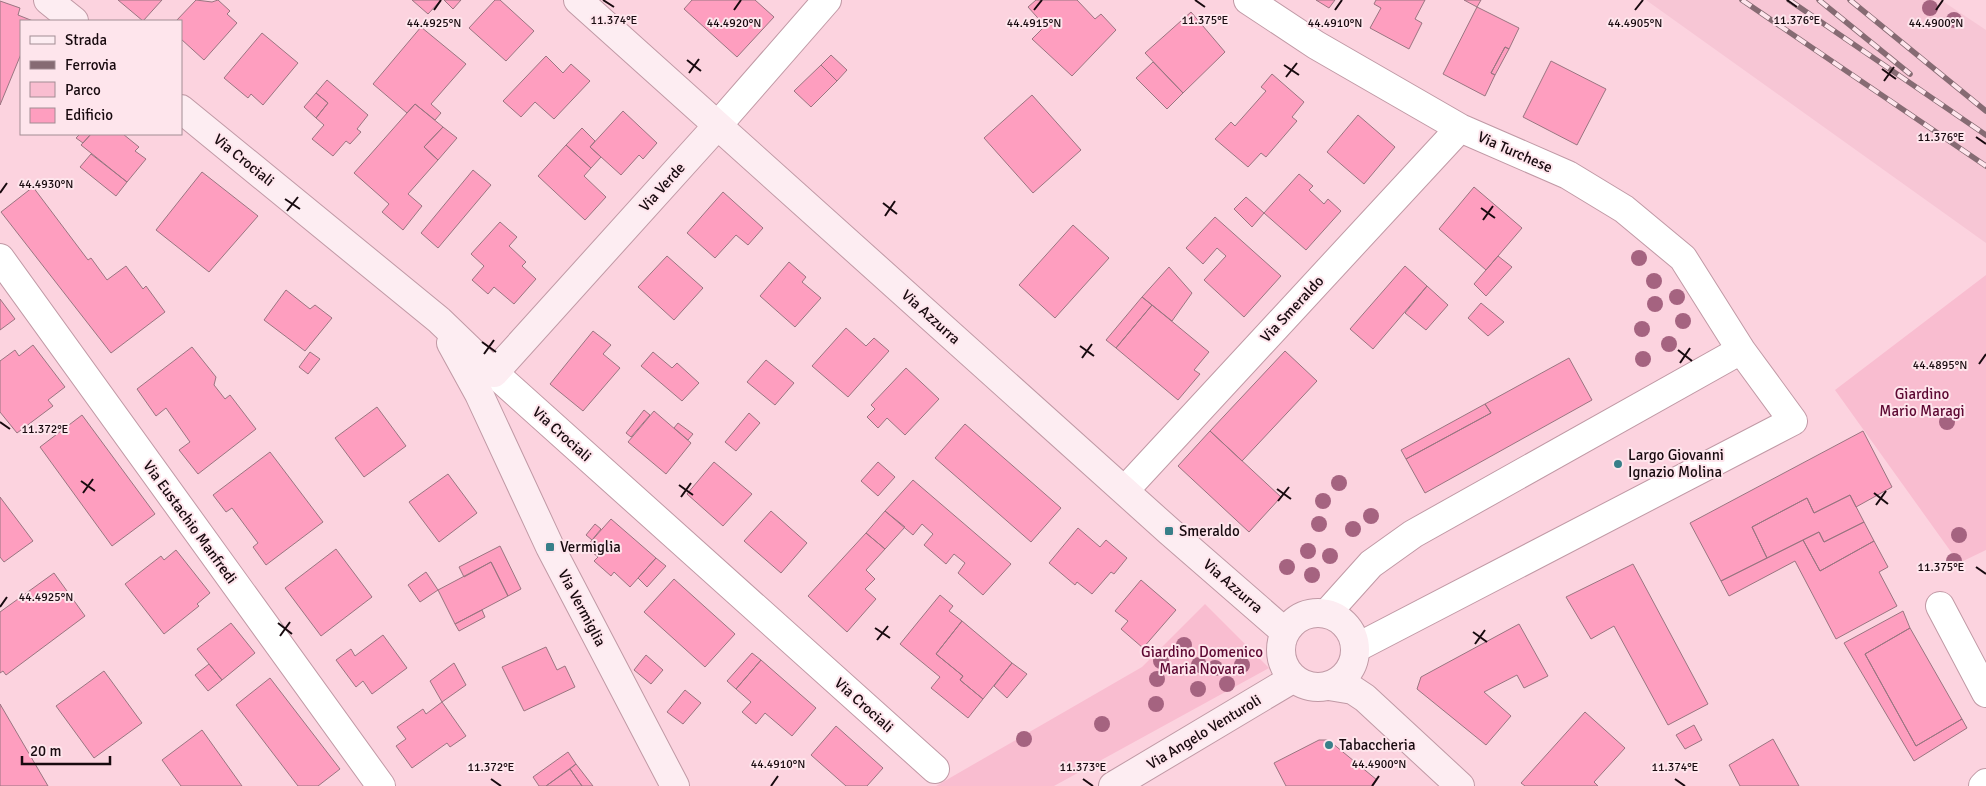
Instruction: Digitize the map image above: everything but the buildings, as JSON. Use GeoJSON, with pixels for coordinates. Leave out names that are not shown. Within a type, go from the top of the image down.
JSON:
{"type":"FeatureCollection","features":[{"type":"Feature","properties":{"kind":"street"},"geometry":{"type":"LineString","coordinates":[[48,0],[73,20]]}},
{"type":"Feature","properties":{"kind":"street","name":"Via Azzurra"},"geometry":{"type":"LineString","coordinates":[[578,0],[1285,632]]}},
{"type":"Feature","properties":{"kind":"street","name":"Via Verde"},"geometry":{"type":"LineString","coordinates":[[494,373],[717,126],[827,0]]}},
{"type":"Feature","properties":{"kind":"street","name":"Via Turchese"},"geometry":{"type":"LineString","coordinates":[[1248,0],[1316,45],[1460,128],[1568,175],[1624,208],[1683,258],[1741,350]]}},
{"type":"Feature","properties":{"kind":"street","name":"Via Crociali"},"geometry":{"type":"LineString","coordinates":[[182,110],[439,320],[494,373],[935,769]]}},
{"type":"Feature","properties":{"kind":"street","name":"Via Smeraldo"},"geometry":{"type":"LineString","coordinates":[[1125,490],[1460,128]]}},
{"type":"Feature","properties":{"kind":"street","name":"Via Eustachio Manfredi"},"geometry":{"type":"LineString","coordinates":[[0,258],[381,786]]}},
{"type":"Feature","properties":{"kind":"street","name":"Via Vermiglia"},"geometry":{"type":"LineString","coordinates":[[439,320],[478,394],[550,547],[675,786]]}},
{"type":"Feature","properties":{"kind":"street"},"geometry":{"type":"LineString","coordinates":[[1327,613],[1371,564],[1413,534],[1741,350],[1793,421],[1355,654],[1349,671],[1341,680],[1330,686]]}},
{"type":"Feature","properties":{"kind":"street"},"geometry":{"type":"LineString","coordinates":[[1940,606],[1986,693]]}},
{"type":"Feature","properties":{"kind":"street"},"geometry":{"type":"LineString","coordinates":[[1364,697],[1356,680],[1353,636],[1347,625],[1327,613],[1314,612],[1293,622],[1285,632],[1281,644],[1281,656],[1286,668],[1294,678],[1304,685],[1330,686],[1353,690],[1364,697],[1460,786]]}},
{"type":"Feature","properties":{"kind":"street","name":"Via Angelo Venturoli"},"geometry":{"type":"LineString","coordinates":[[1114,786],[1294,678]]}},
{"type":"Feature","properties":{"kind":"shaded area"},"geometry":{"type":"Polygon","coordinates":[[[1646,0],[1941,0],[1986,30],[1986,243],[1646,0]]]}},
{"type":"Feature","properties":{"kind":"green space","name":"Giardino Mario Maragi"},"geometry":{"type":"Polygon","coordinates":[[[1986,275],[1986,550],[1959,563],[1835,390],[1986,275]]]}},
{"type":"Feature","properties":{"kind":"green space","name":"Giardino Domenico Maria Novara"},"geometry":{"type":"Polygon","coordinates":[[[1205,604],[1269,668],[1054,786],[936,786],[1142,667],[1205,604]]]}},
{"type":"Feature","properties":{"kind":"railway"},"geometry":{"type":"LineString","coordinates":[[1742,0],[1986,166]]}},
{"type":"Feature","properties":{"kind":"railway"},"geometry":{"type":"LineString","coordinates":[[1789,0],[1986,135]]}},
{"type":"Feature","properties":{"kind":"railway"},"geometry":{"type":"LineString","coordinates":[[1819,0],[1910,74]]}},
{"type":"Feature","properties":{"kind":"railway"},"geometry":{"type":"LineString","coordinates":[[1850,0],[1986,111]]}},
{"type":"Feature","properties":{"kind":"place","name":"Largo Giovanni Ignazio Molina"},"geometry":{"type":"Point","coordinates":[1618,464]}},
{"type":"Feature","properties":{"kind":"place","name":"Smeraldo"},"geometry":{"type":"Point","coordinates":[1169,531]}},
{"type":"Feature","properties":{"kind":"place","name":"Vermiglia"},"geometry":{"type":"Point","coordinates":[550,547]}},
{"type":"Feature","properties":{"kind":"place","name":"Tabaccheria"},"geometry":{"type":"Point","coordinates":[1329,745]}}]}
